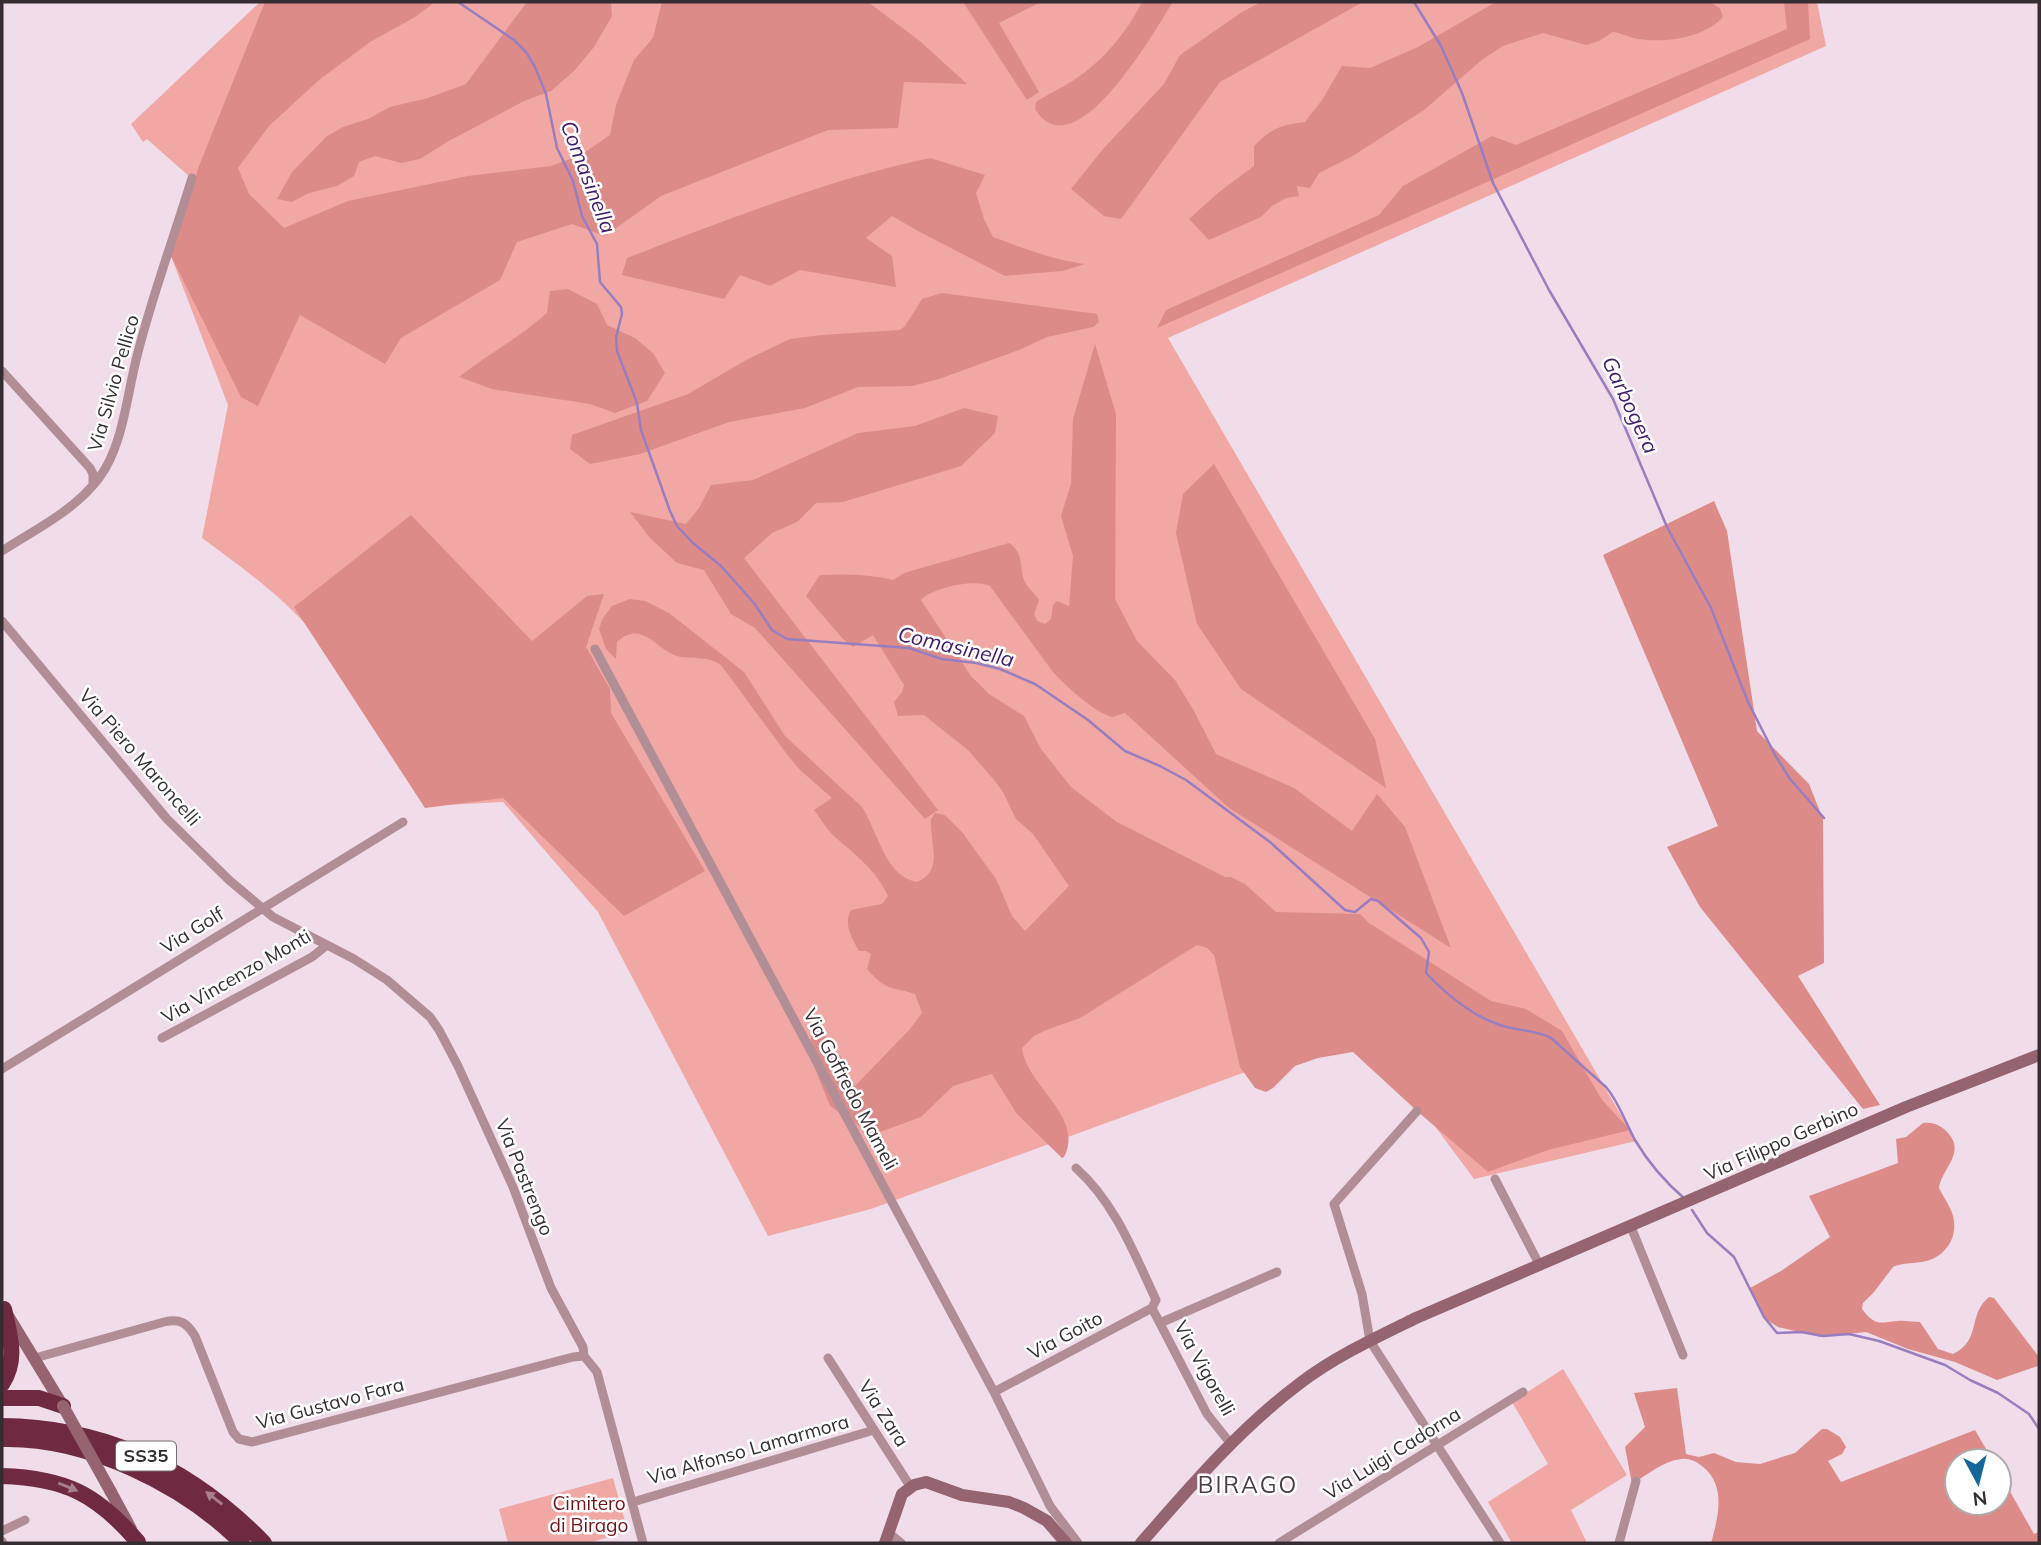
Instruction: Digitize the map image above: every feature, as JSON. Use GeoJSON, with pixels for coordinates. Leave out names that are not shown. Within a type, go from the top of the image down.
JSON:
{"type":"FeatureCollection","features":[{"type":"Feature","properties":{"kind":"highway"},"geometry":{"type":"LineString","coordinates":[[2,1384],[10,1372],[13,1354],[3,1307]]}},
{"type":"Feature","properties":{"kind":"highway"},"geometry":{"type":"LineString","coordinates":[[2,1398],[39,1398],[63,1406]]}},
{"type":"Feature","properties":{"kind":"highway","name":"SS35"},"geometry":{"type":"LineString","coordinates":[[2,1426],[71,1432],[144,1455],[192,1482],[244,1523],[264,1543]]}},
{"type":"Feature","properties":{"kind":"highway","name":"SS35"},"geometry":{"type":"LineString","coordinates":[[2,1439],[61,1446],[130,1468],[195,1504],[242,1543]]}},
{"type":"Feature","properties":{"kind":"highway"},"geometry":{"type":"LineString","coordinates":[[2,1476],[46,1480],[80,1492],[117,1518],[138,1543]]}},
{"type":"Feature","properties":{"kind":"street","name":"Via Silvio Pellico"},"geometry":{"type":"LineString","coordinates":[[2,551],[70,508],[92,488],[108,465],[137,355],[192,178]]}},
{"type":"Feature","properties":{"kind":"street"},"geometry":{"type":"LineString","coordinates":[[2,371],[90,468],[93,474],[92,488]]}},
{"type":"Feature","properties":{"kind":"street","name":"Via Piero Maroncelli"},"geometry":{"type":"LineString","coordinates":[[2,621],[167,819],[261,908]]}},
{"type":"Feature","properties":{"kind":"street","name":"Via Goffredo Mameli"},"geometry":{"type":"LineString","coordinates":[[595,649],[994,1392],[1050,1506],[1077,1543]]}},
{"type":"Feature","properties":{"kind":"street","name":"Via Golf"},"geometry":{"type":"LineString","coordinates":[[2,1069],[403,822]]}},
{"type":"Feature","properties":{"kind":"street","name":"Via Pastrengo"},"geometry":{"type":"LineString","coordinates":[[261,908],[396,986],[419,1006],[439,1030],[492,1139],[551,1288],[583,1347],[584,1356],[597,1372],[643,1543]]}},
{"type":"Feature","properties":{"kind":"street","name":"Via Vincenzo Monti"},"geometry":{"type":"LineString","coordinates":[[162,1038],[312,957],[327,945]]}},
{"type":"Feature","properties":{"kind":"street","name":"Via Filippo Gerbino"},"geometry":{"type":"LineString","coordinates":[[1140,1543],[1231,1444],[1300,1383],[1370,1341],[1416,1318],[1906,1107],[2039,1055]]}},
{"type":"Feature","properties":{"kind":"street"},"geometry":{"type":"LineString","coordinates":[[1417,1111],[1334,1204],[1362,1294],[1370,1341],[1500,1543]]}},
{"type":"Feature","properties":{"kind":"street","name":"Via Vigorelli"},"geometry":{"type":"LineString","coordinates":[[1076,1168],[1095,1185],[1121,1225],[1156,1300],[1152,1308],[1207,1414],[1231,1444]]}},
{"type":"Feature","properties":{"kind":"street"},"geometry":{"type":"LineString","coordinates":[[1495,1179],[1540,1266]]}},
{"type":"Feature","properties":{"kind":"street"},"geometry":{"type":"LineString","coordinates":[[1632,1227],[1683,1355]]}},
{"type":"Feature","properties":{"kind":"street"},"geometry":{"type":"LineString","coordinates":[[1160,1323],[1277,1272]]}},
{"type":"Feature","properties":{"kind":"street"},"geometry":{"type":"LineString","coordinates":[[3,1307],[36,1358],[138,1543]]}},
{"type":"Feature","properties":{"kind":"street","name":"Via Goito"},"geometry":{"type":"LineString","coordinates":[[994,1392],[1152,1308]]}},
{"type":"Feature","properties":{"kind":"street","name":"Via Gustavo Fara"},"geometry":{"type":"LineString","coordinates":[[36,1358],[164,1322],[181,1320],[195,1336],[233,1432],[239,1439],[252,1442],[584,1356]]}},
{"type":"Feature","properties":{"kind":"street","name":"Via Zara"},"geometry":{"type":"LineString","coordinates":[[828,1358],[910,1486]]}},
{"type":"Feature","properties":{"kind":"street","name":"Via Luigi Cadorna"},"geometry":{"type":"LineString","coordinates":[[1279,1543],[1523,1392]]}},
{"type":"Feature","properties":{"kind":"street","name":"Via Alfonso Lamarmora"},"geometry":{"type":"LineString","coordinates":[[633,1502],[874,1430]]}},
{"type":"Feature","properties":{"kind":"street"},"geometry":{"type":"LineString","coordinates":[[1619,1543],[1636,1481]]}},
{"type":"Feature","properties":{"kind":"street"},"geometry":{"type":"LineString","coordinates":[[901,1543],[887,1538],[900,1497],[910,1486],[926,1482],[962,1495],[1009,1502],[1042,1517],[1066,1543]]}},
{"type":"Feature","properties":{"kind":"street"},"geometry":{"type":"LineString","coordinates":[[2,1531],[25,1520]]}},
{"type":"Feature","properties":{"kind":"green space"},"geometry":{"type":"Polygon","coordinates":[[[260,2],[1817,2],[1826,46],[1168,338],[1636,1141],[1474,1179],[1363,1029],[871,1209],[768,1236],[598,912],[503,802],[425,806],[309,628],[272,592],[202,538],[228,405],[171,256],[190,177],[147,139],[143,142],[131,124],[260,2]]]}},
{"type":"Feature","properties":{"kind":"green space"},"geometry":{"type":"Polygon","coordinates":[[[1563,1369],[1627,1475],[1571,1510],[1587,1543],[1512,1543],[1488,1502],[1548,1464],[1512,1402],[1563,1369]]]}},
{"type":"Feature","properties":{"kind":"green space","name":"Cimitero di Birago"},"geometry":{"type":"Polygon","coordinates":[[[613,1478],[628,1532],[587,1543],[508,1543],[499,1509],[613,1478]]]}},
{"type":"Feature","properties":{"kind":"shaded area"},"geometry":{"type":"Polygon","coordinates":[[[265,2],[435,2],[415,17],[370,42],[319,80],[269,126],[238,168],[249,194],[284,228],[348,201],[468,176],[551,166],[581,155],[610,135],[616,105],[634,60],[653,38],[662,2],[868,2],[921,42],[967,84],[904,82],[898,128],[828,130],[661,196],[605,236],[572,224],[517,242],[500,280],[401,338],[385,364],[300,315],[258,406],[241,397],[171,256],[199,166],[265,2]]]}},
{"type":"Feature","properties":{"kind":"shaded area"},"geometry":{"type":"Polygon","coordinates":[[[527,2],[611,2],[612,16],[594,47],[574,71],[551,91],[524,101],[420,159],[401,163],[375,156],[359,162],[354,176],[337,186],[309,193],[292,202],[277,199],[292,172],[326,137],[390,107],[428,98],[466,84],[527,2]]]}},
{"type":"Feature","properties":{"kind":"shaded area"},"geometry":{"type":"Polygon","coordinates":[[[963,2],[1041,2],[999,23],[1039,92],[1027,100],[963,2]]]}},
{"type":"Feature","properties":{"kind":"shaded area"},"geometry":{"type":"Polygon","coordinates":[[[1142,2],[1173,2],[1132,65],[1112,90],[1091,111],[1071,123],[1052,124],[1035,109],[1036,102],[1095,64],[1122,35],[1142,2]]]}},
{"type":"Feature","properties":{"kind":"shaded area"},"geometry":{"type":"Polygon","coordinates":[[[1261,2],[1363,2],[1220,82],[1121,219],[1104,216],[1071,189],[1103,149],[1164,84],[1180,55],[1261,2]]]}},
{"type":"Feature","properties":{"kind":"shaded area"},"geometry":{"type":"Polygon","coordinates":[[[1496,2],[1710,2],[1720,8],[1723,17],[1706,30],[1672,39],[1639,39],[1613,32],[1586,45],[1543,33],[1503,46],[1483,59],[1424,110],[1351,157],[1319,173],[1310,188],[1297,186],[1299,196],[1286,198],[1272,206],[1261,217],[1209,240],[1189,219],[1254,166],[1254,146],[1260,140],[1277,128],[1305,122],[1342,66],[1370,68],[1418,47],[1496,2]]]}},
{"type":"Feature","properties":{"kind":"shaded area"},"geometry":{"type":"Polygon","coordinates":[[[1784,2],[1808,2],[1810,39],[1157,328],[1166,310],[1379,215],[1403,186],[1492,136],[1516,145],[1787,29],[1784,2]]]}},
{"type":"Feature","properties":{"kind":"shaded area"},"geometry":{"type":"Polygon","coordinates":[[[930,158],[985,175],[976,193],[993,237],[1050,257],[1085,264],[1062,271],[1005,276],[892,216],[866,238],[892,256],[896,287],[800,270],[770,286],[740,275],[724,299],[622,275],[627,258],[702,229],[815,189],[930,158]]]}},
{"type":"Feature","properties":{"kind":"shaded area"},"geometry":{"type":"Polygon","coordinates":[[[568,289],[597,304],[607,325],[635,338],[653,353],[665,373],[647,401],[615,413],[590,404],[492,389],[459,377],[547,313],[550,291],[568,289]]]}},
{"type":"Feature","properties":{"kind":"shaded area"},"geometry":{"type":"Polygon","coordinates":[[[942,293],[1097,314],[1099,322],[1093,327],[1047,337],[939,379],[912,386],[858,387],[805,408],[729,422],[640,454],[590,464],[570,449],[572,435],[688,394],[748,359],[790,339],[900,330],[922,299],[942,293]]]}},
{"type":"Feature","properties":{"kind":"shaded area"},"geometry":{"type":"Polygon","coordinates":[[[1095,344],[1116,414],[1115,599],[1137,641],[1175,680],[1216,754],[1294,788],[1352,831],[1377,794],[1405,827],[1451,948],[1229,808],[1125,713],[1112,717],[1081,698],[1053,672],[990,586],[975,583],[944,588],[921,600],[971,676],[989,694],[1024,716],[1041,749],[1071,787],[1117,822],[1225,877],[1245,884],[1276,912],[1360,914],[1369,923],[1491,1001],[1526,1009],[1562,1031],[1602,1100],[1630,1130],[1548,1150],[1488,1172],[1353,1052],[1318,1058],[1295,1066],[1266,1092],[1255,1088],[1240,1067],[1214,955],[1207,948],[1197,945],[1080,1018],[1034,1036],[1022,1048],[1033,1075],[1067,1128],[1068,1142],[1062,1158],[1017,1114],[992,1074],[953,1086],[921,1117],[872,1135],[830,1106],[810,1056],[812,1020],[841,1057],[855,1086],[922,1013],[915,994],[889,987],[874,977],[867,969],[871,954],[859,951],[849,931],[851,910],[882,904],[888,896],[872,871],[832,834],[814,810],[832,798],[789,757],[721,665],[705,659],[677,656],[641,634],[626,636],[617,642],[616,659],[606,649],[599,629],[612,606],[630,599],[645,601],[669,613],[744,672],[785,736],[862,807],[897,872],[917,882],[926,877],[931,870],[934,855],[931,819],[935,813],[945,815],[962,832],[996,879],[1012,916],[1025,931],[1069,886],[1033,834],[1016,819],[995,781],[968,750],[924,715],[898,716],[894,702],[904,685],[873,635],[853,647],[806,596],[820,575],[856,575],[893,580],[904,573],[1009,543],[1019,555],[1025,583],[1039,600],[1034,614],[1037,621],[1045,624],[1051,619],[1053,605],[1057,601],[1069,606],[1073,556],[1061,516],[1071,484],[1073,419],[1095,344]]]}},
{"type":"Feature","properties":{"kind":"shaded area"},"geometry":{"type":"Polygon","coordinates":[[[964,408],[998,416],[995,433],[961,466],[843,502],[816,503],[797,522],[772,533],[744,558],[938,810],[925,819],[755,628],[731,614],[704,570],[677,563],[650,538],[630,512],[686,524],[699,508],[711,485],[753,480],[858,433],[915,426],[964,408]]]}},
{"type":"Feature","properties":{"kind":"shaded area"},"geometry":{"type":"Polygon","coordinates":[[[1214,464],[1375,739],[1386,788],[1241,689],[1197,624],[1176,533],[1183,494],[1214,464]]]}},
{"type":"Feature","properties":{"kind":"shaded area"},"geometry":{"type":"Polygon","coordinates":[[[1714,501],[1727,531],[1757,731],[1809,784],[1823,819],[1824,963],[1798,976],[1880,1105],[1863,1109],[1700,907],[1667,847],[1718,826],[1603,555],[1714,501]]]}},
{"type":"Feature","properties":{"kind":"shaded area"},"geometry":{"type":"Polygon","coordinates":[[[411,515],[532,641],[587,596],[604,594],[586,647],[610,689],[611,713],[705,871],[624,916],[503,798],[425,808],[294,607],[411,515]]]}},
{"type":"Feature","properties":{"kind":"shaded area"},"geometry":{"type":"Polygon","coordinates":[[[1923,1123],[1943,1128],[1955,1147],[1939,1188],[1953,1216],[1954,1233],[1947,1247],[1934,1258],[1893,1267],[1863,1303],[1862,1309],[1878,1322],[1920,1322],[1938,1349],[1953,1354],[1968,1342],[1982,1304],[1989,1297],[1994,1298],[2039,1357],[2038,1366],[1997,1380],[1955,1362],[1908,1349],[1866,1332],[1821,1337],[1778,1327],[1764,1318],[1750,1288],[1781,1271],[1830,1237],[1809,1196],[1898,1163],[1896,1139],[1906,1137],[1923,1123]]]}},
{"type":"Feature","properties":{"kind":"shaded area"},"geometry":{"type":"Polygon","coordinates":[[[1677,1388],[1686,1454],[1699,1457],[1714,1453],[1736,1462],[1760,1464],[1795,1453],[1822,1429],[1827,1429],[1840,1437],[1846,1447],[1842,1454],[1828,1461],[1841,1482],[1975,1430],[1985,1447],[1943,1447],[1943,1517],[2013,1517],[2013,1497],[2034,1534],[2039,1532],[2039,1543],[1711,1543],[1718,1513],[1718,1492],[1710,1474],[1700,1464],[1687,1459],[1674,1460],[1632,1484],[1625,1447],[1645,1427],[1634,1393],[1677,1388]]]}},
{"type":"Feature","properties":{"kind":"waterway","name":"Comasinella"},"geometry":{"type":"LineString","coordinates":[[458,2],[514,40],[526,52],[535,67],[546,94],[557,148],[573,181],[582,216],[597,244],[600,282],[621,307],[622,314],[616,337],[617,351],[637,403],[641,430],[670,511],[677,526],[721,566],[754,603],[772,630],[787,639],[909,648],[942,659],[1000,669],[1035,684],[1088,720],[1125,751],[1186,780],[1270,842],[1345,910],[1355,912],[1371,899],[1378,901],[1421,938],[1429,952],[1426,973],[1462,1005],[1492,1022],[1551,1038],[1606,1087],[1645,1156],[1685,1199]]}},
{"type":"Feature","properties":{"kind":"waterway","name":"Garbogera"},"geometry":{"type":"LineString","coordinates":[[1414,2],[1441,46],[1462,93],[1493,183],[1549,290],[1613,399],[1667,527],[1711,608],[1748,702],[1790,779],[1824,818]]}},
{"type":"Feature","properties":{"kind":"waterway"},"geometry":{"type":"LineString","coordinates":[[1692,1210],[1707,1233],[1734,1257],[1764,1317],[1777,1333],[1801,1332],[1823,1336],[1849,1334],[1879,1341],[1945,1365],[1998,1393],[2029,1414],[2039,1429]]}},
{"type":"Feature","properties":{"kind":"district","name":"BIRAGO"},"geometry":{"type":"Point","coordinates":[1248,1485]}}]}
